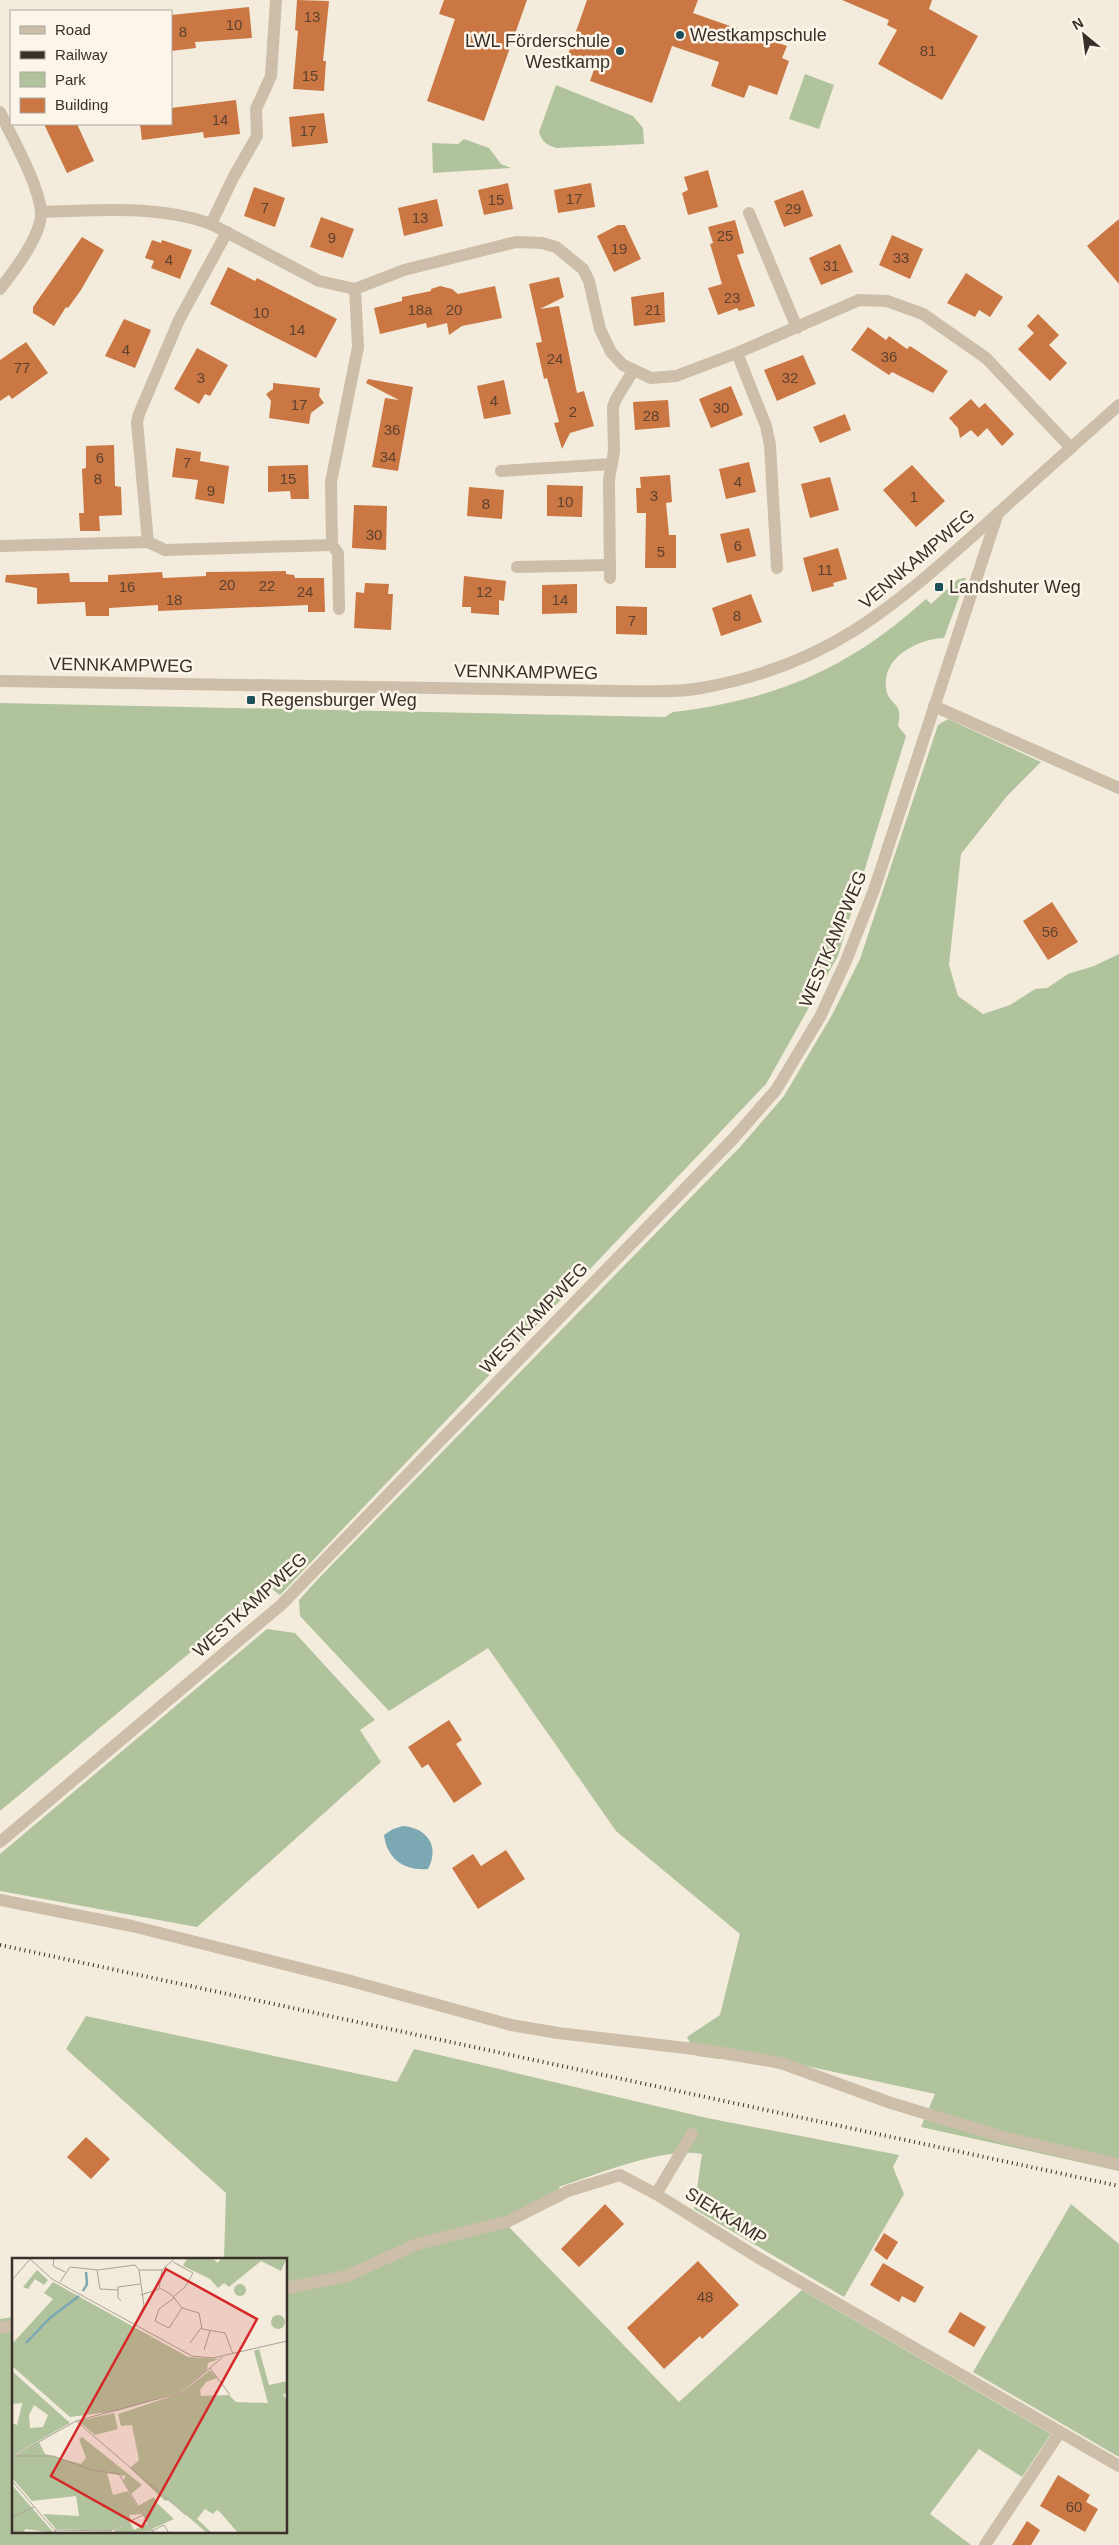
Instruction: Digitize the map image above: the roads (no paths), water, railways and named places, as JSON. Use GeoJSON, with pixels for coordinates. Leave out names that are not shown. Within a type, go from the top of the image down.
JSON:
{"type":"FeatureCollection","features":[{"type":"Feature","properties":{"kind":"street"},"geometry":{"type":"LineString","coordinates":[[211,224],[232,178],[257,136],[256,109],[271,76],[276,0]]}},
{"type":"Feature","properties":{"kind":"street"},"geometry":{"type":"LineString","coordinates":[[0,112],[32,180],[41,212],[38,229],[25,253],[0,289]]}},
{"type":"Feature","properties":{"kind":"street"},"geometry":{"type":"LineString","coordinates":[[41,212],[155,212],[182,215],[211,224],[319,281],[355,290],[404,270],[442,260],[516,242],[542,243],[556,247],[583,269],[589,281],[604,341],[623,365],[651,378],[661,379],[676,376],[737,353],[859,300],[887,301],[916,311],[996,367],[1071,448]]}},
{"type":"Feature","properties":{"kind":"street"},"geometry":{"type":"LineString","coordinates":[[749,213],[797,328]]}},
{"type":"Feature","properties":{"kind":"street"},"geometry":{"type":"LineString","coordinates":[[148,542],[137,422],[138,414],[179,320],[227,232]]}},
{"type":"Feature","properties":{"kind":"street"},"geometry":{"type":"LineString","coordinates":[[339,609],[338,553],[332,545],[331,482],[358,347],[355,290]]}},
{"type":"Feature","properties":{"kind":"street"},"geometry":{"type":"LineString","coordinates":[[737,353],[766,426],[770,445],[777,568]]}},
{"type":"Feature","properties":{"kind":"street"},"geometry":{"type":"LineString","coordinates":[[517,567],[610,572],[610,480],[614,451],[613,407],[633,370]]}},
{"type":"Feature","properties":{"kind":"street","name":"WESTKAMPWEG"},"geometry":{"type":"LineString","coordinates":[[0,1842],[281,1606],[733,1139],[776,1090],[820,1017],[846,961],[874,890],[998,513],[1119,405]]}},
{"type":"Feature","properties":{"kind":"street"},"geometry":{"type":"LineString","coordinates":[[501,471],[612,464]]}},
{"type":"Feature","properties":{"kind":"street","name":"VENNKAMPWEG"},"geometry":{"type":"LineString","coordinates":[[0,681],[618,691],[699,688],[768,672],[837,642],[901,599],[998,513]]}},
{"type":"Feature","properties":{"kind":"street"},"geometry":{"type":"LineString","coordinates":[[0,546],[148,542],[165,550],[332,545]]}},
{"type":"Feature","properties":{"kind":"street"},"geometry":{"type":"LineString","coordinates":[[934,706],[1119,788]]}},
{"type":"Feature","properties":{"kind":"street"},"geometry":{"type":"LineString","coordinates":[[0,1900],[132,1926],[357,1983],[511,2025],[558,2033],[711,2051],[781,2063],[891,2103],[1003,2137],[1119,2165]]}},
{"type":"Feature","properties":{"kind":"street"},"geometry":{"type":"LineString","coordinates":[[656,2194],[692,2134]]}},
{"type":"Feature","properties":{"kind":"street","name":"SIEKKAMP"},"geometry":{"type":"LineString","coordinates":[[288,2288],[348,2276],[418,2244],[508,2220],[568,2191],[620,2175],[656,2194],[758,2256],[1119,2466]]}},
{"type":"Feature","properties":{"kind":"street"},"geometry":{"type":"LineString","coordinates":[[984,2545],[1060,2432]]}},
{"type":"Feature","properties":{"kind":"water"},"geometry":{"type":"Polygon","coordinates":[[[403,1826],[419,1830],[429,1840],[433,1853],[428,1869],[411,1868],[404,1865],[398,1862],[389,1851],[384,1835],[393,1829],[403,1826]]]}},
{"type":"Feature","properties":{"kind":"railway"},"geometry":{"type":"LineString","coordinates":[[0,1945],[1119,2186]]}},
{"type":"Feature","properties":{"kind":"place","name":"Westkampschule"},"geometry":{"type":"Point","coordinates":[680,35]}},
{"type":"Feature","properties":{"kind":"place","name":"LWL Förderschule Westkamp"},"geometry":{"type":"Point","coordinates":[620,51]}},
{"type":"Feature","properties":{"kind":"place","name":"Landshuter Weg"},"geometry":{"type":"Point","coordinates":[939,587]}},
{"type":"Feature","properties":{"kind":"place","name":"Regensburger Weg"},"geometry":{"type":"Point","coordinates":[251,700]}}]}
